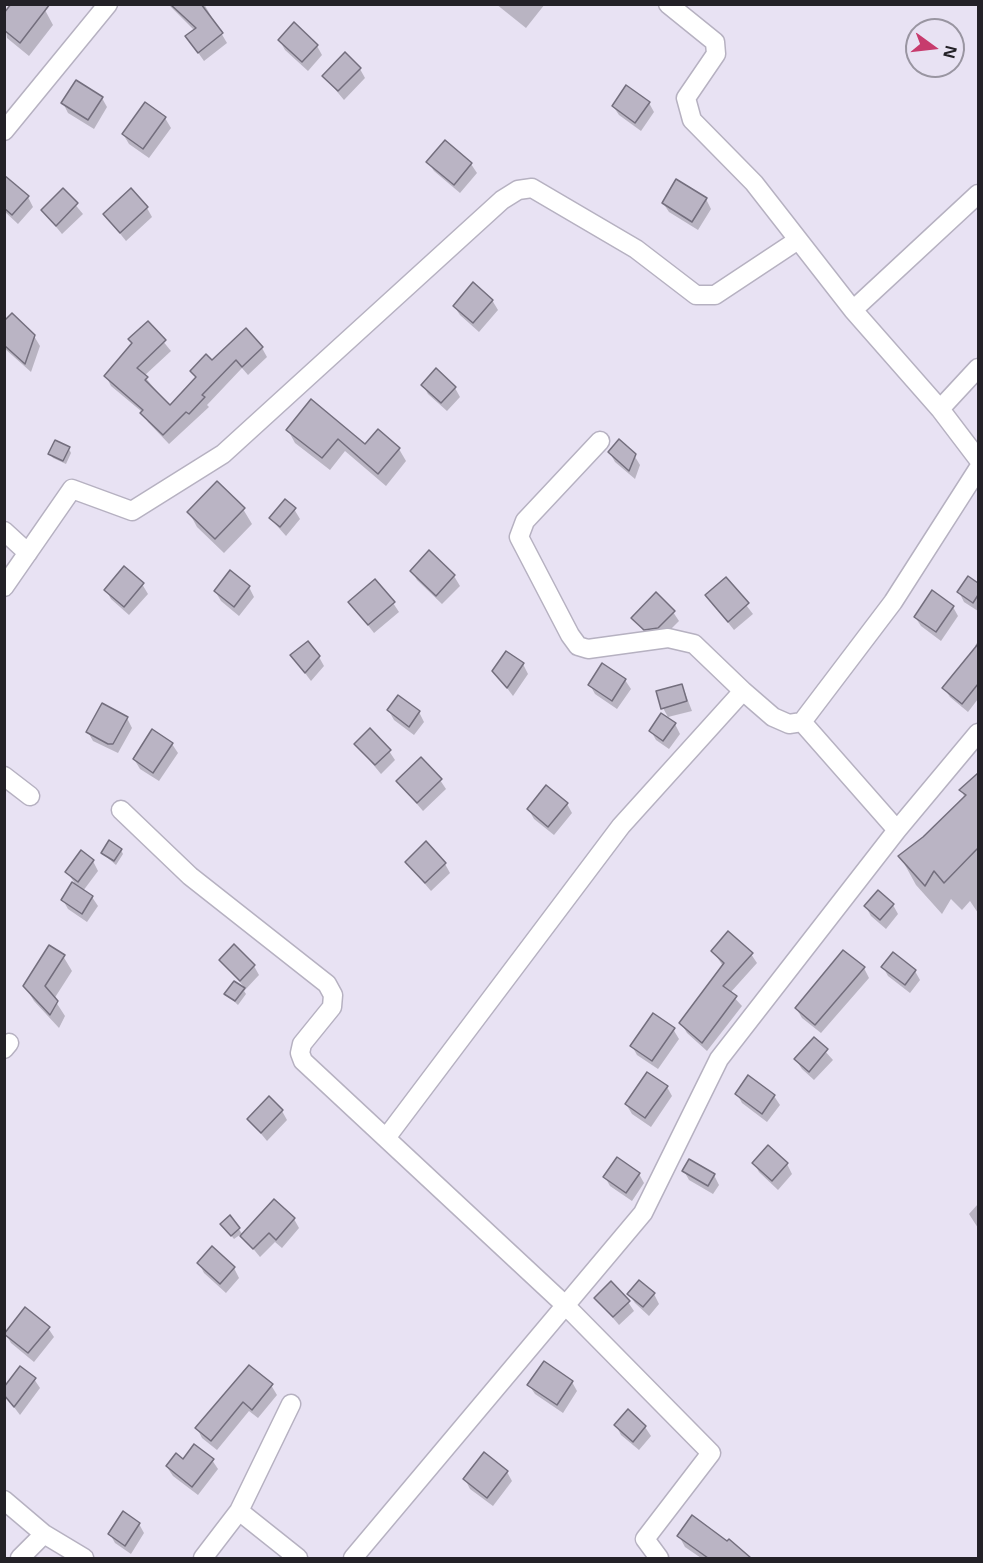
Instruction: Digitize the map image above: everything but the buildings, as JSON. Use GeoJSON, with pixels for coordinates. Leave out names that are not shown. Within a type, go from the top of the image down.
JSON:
{"type":"FeatureCollection","features":[{"type":"Feature","properties":{"kind":"street"},"geometry":{"type":"LineString","coordinates":[[8,119],[108,4]]}},
{"type":"Feature","properties":{"kind":"street"},"geometry":{"type":"LineString","coordinates":[[668,4],[715,42],[716,54],[686,98],[692,120],[754,183],[853,310],[940,409],[978,459]]}},
{"type":"Feature","properties":{"kind":"street"},"geometry":{"type":"LineString","coordinates":[[4,587],[72,489],[132,511],[223,454],[502,200],[518,190],[532,188],[551,199],[636,249],[696,294],[715,295],[798,240]]}},
{"type":"Feature","properties":{"kind":"street"},"geometry":{"type":"LineString","coordinates":[[853,310],[978,194]]}},
{"type":"Feature","properties":{"kind":"street"},"geometry":{"type":"LineString","coordinates":[[940,409],[978,368]]}},
{"type":"Feature","properties":{"kind":"street"},"geometry":{"type":"LineString","coordinates":[[600,441],[525,521],[519,537],[570,635],[578,646],[588,649],[668,638],[694,644],[772,717],[789,723],[802,722],[893,602],[978,469]]}},
{"type":"Feature","properties":{"kind":"street"},"geometry":{"type":"LineString","coordinates":[[4,531],[28,554]]}},
{"type":"Feature","properties":{"kind":"street"},"geometry":{"type":"LineString","coordinates":[[386,1138],[621,826],[743,691]]}},
{"type":"Feature","properties":{"kind":"street"},"geometry":{"type":"LineString","coordinates":[[802,722],[897,830]]}},
{"type":"Feature","properties":{"kind":"street"},"geometry":{"type":"LineString","coordinates":[[353,1558],[564,1304],[643,1213],[719,1059],[897,830],[978,734]]}},
{"type":"Feature","properties":{"kind":"street"},"geometry":{"type":"LineString","coordinates":[[4,776],[30,796]]}},
{"type":"Feature","properties":{"kind":"street"},"geometry":{"type":"LineString","coordinates":[[121,810],[190,876],[327,984],[333,995],[332,1006],[302,1044],[300,1053],[303,1061],[564,1304],[711,1453],[645,1539],[659,1558]]}},
{"type":"Feature","properties":{"kind":"street"},"geometry":{"type":"LineString","coordinates":[[203,1558],[239,1511],[291,1404]]}},
{"type":"Feature","properties":{"kind":"street"},"geometry":{"type":"LineString","coordinates":[[4,1500],[44,1534],[84,1558]]}},
{"type":"Feature","properties":{"kind":"street"},"geometry":{"type":"LineString","coordinates":[[239,1511],[298,1558]]}},
{"type":"Feature","properties":{"kind":"street"},"geometry":{"type":"LineString","coordinates":[[20,1558],[44,1534]]}}]}
